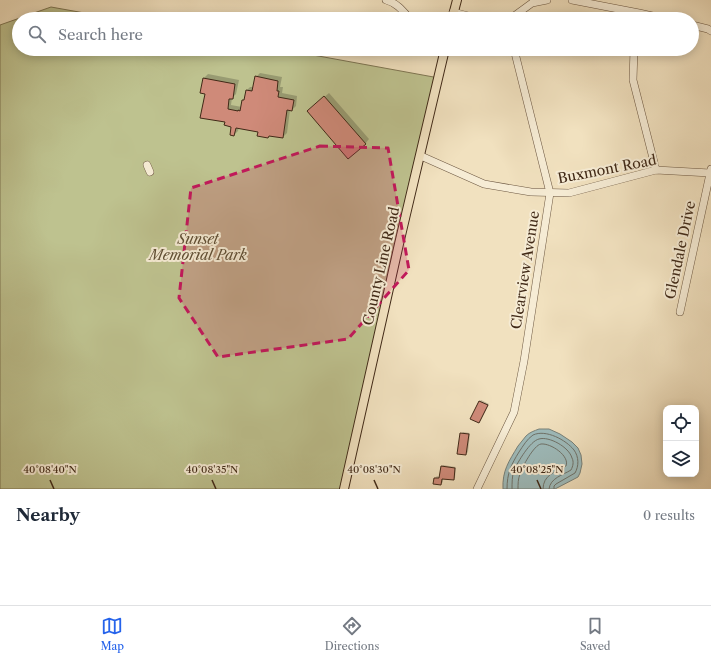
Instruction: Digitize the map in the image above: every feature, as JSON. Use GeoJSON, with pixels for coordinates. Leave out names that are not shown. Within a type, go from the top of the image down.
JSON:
{"type":"FeatureCollection","features":[{"type":"Feature","properties":{"kind":"main road"},"geometry":{"type":"LineString","coordinates":[[453,12],[457,0]]}},
{"type":"Feature","properties":{"kind":"main road","name":"County Line Road"},"geometry":{"type":"LineString","coordinates":[[344,489],[396,259],[444,56]]}},
{"type":"Feature","properties":{"kind":"street"},"geometry":{"type":"LineString","coordinates":[[386,0],[397,5],[404,12]]}},
{"type":"Feature","properties":{"kind":"street"},"geometry":{"type":"LineString","coordinates":[[519,12],[532,2],[547,0]]}},
{"type":"Feature","properties":{"kind":"street"},"geometry":{"type":"LineString","coordinates":[[572,0],[622,12]]}},
{"type":"Feature","properties":{"kind":"street"},"geometry":{"type":"LineString","coordinates":[[699,27],[711,31]]}},
{"type":"Feature","properties":{"kind":"street","name":"Clearview Avenue"},"geometry":{"type":"LineString","coordinates":[[477,489],[514,412],[524,361],[550,193],[516,56]]}},
{"type":"Feature","properties":{"kind":"street"},"geometry":{"type":"LineString","coordinates":[[634,56],[633,80],[656,170]]}},
{"type":"Feature","properties":{"kind":"street","name":"Buxmont Road"},"geometry":{"type":"LineString","coordinates":[[421,156],[484,184],[531,192],[550,193],[569,192],[656,170],[710,171]]}},
{"type":"Feature","properties":{"kind":"street"},"geometry":{"type":"LineString","coordinates":[[147,165],[150,172]]}},
{"type":"Feature","properties":{"kind":"street","name":"Glendale Drive"},"geometry":{"type":"LineString","coordinates":[[680,312],[710,171]]}},
{"type":"Feature","properties":{"kind":"highlighted area"},"geometry":{"type":"Polygon","coordinates":[[[320,146],[388,148],[409,270],[348,339],[218,357],[179,298],[191,188],[320,146]]]}},
{"type":"Feature","properties":{"kind":"green space","name":"Sunset Memorial Park"},"geometry":{"type":"Polygon","coordinates":[[[51,7],[79,12],[37,12],[51,7]]]}},
{"type":"Feature","properties":{"kind":"green space","name":"Sunset Memorial Park"},"geometry":{"type":"Polygon","coordinates":[[[12,21],[12,56],[318,56],[439,78],[345,489],[0,489],[0,25],[12,21]]]}},
{"type":"Feature","properties":{"kind":"water"},"geometry":{"type":"Polygon","coordinates":[[[539,429],[549,429],[560,434],[578,448],[581,455],[582,464],[578,477],[555,489],[503,489],[505,471],[518,446],[526,436],[539,429]]]}},
{"type":"Feature","properties":{"kind":"building"},"geometry":{"type":"Polygon","coordinates":[[[255,76],[278,81],[278,97],[294,100],[292,111],[287,110],[283,138],[257,136],[258,132],[236,128],[234,136],[230,135],[231,127],[224,125],[225,122],[200,118],[205,94],[200,93],[203,78],[235,84],[233,99],[229,99],[228,109],[240,111],[246,90],[252,91],[255,76]]]}},
{"type":"Feature","properties":{"kind":"building"},"geometry":{"type":"Polygon","coordinates":[[[324,96],[366,144],[348,159],[307,111],[324,96]]]}},
{"type":"Feature","properties":{"kind":"building"},"geometry":{"type":"Polygon","coordinates":[[[479,401],[488,405],[479,423],[470,419],[479,401]]]}},
{"type":"Feature","properties":{"kind":"building"},"geometry":{"type":"Polygon","coordinates":[[[460,433],[469,434],[466,455],[457,454],[460,433]]]}},
{"type":"Feature","properties":{"kind":"building"},"geometry":{"type":"Polygon","coordinates":[[[441,466],[455,468],[454,480],[442,479],[441,485],[433,484],[434,478],[439,478],[441,466]]]}}]}
